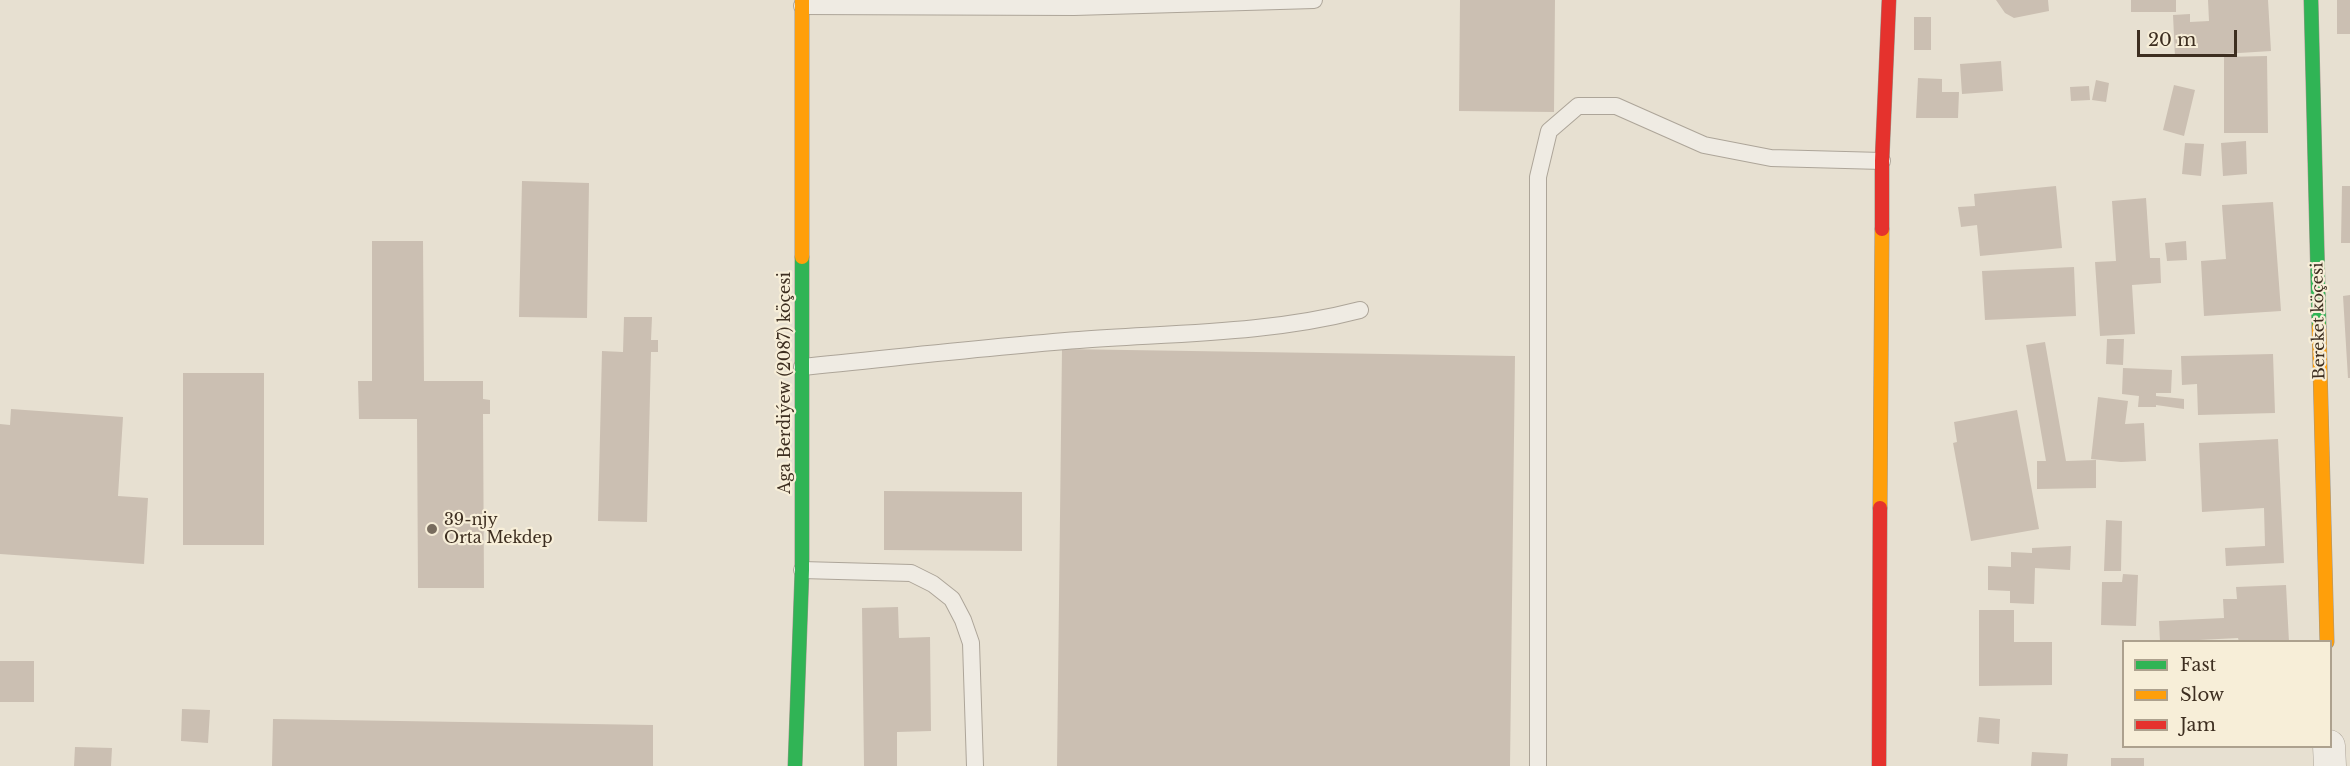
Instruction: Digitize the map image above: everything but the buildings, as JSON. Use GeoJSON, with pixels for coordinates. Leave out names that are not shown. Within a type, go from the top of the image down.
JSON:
{"type":"FeatureCollection","features":[{"type":"Feature","properties":{"kind":"street"},"geometry":{"type":"LineString","coordinates":[[1879,766],[1882,160],[1889,0]]}},
{"type":"Feature","properties":{"kind":"street","name":"Bereket köçesi"},"geometry":{"type":"LineString","coordinates":[[2311,0],[2327,640]]}},
{"type":"Feature","properties":{"kind":"street","name":"Aga Berdiýew (2087) köçesi"},"geometry":{"type":"LineString","coordinates":[[795,766],[802,570],[802,3]]}},
{"type":"Feature","properties":{"kind":"street"},"geometry":{"type":"LineString","coordinates":[[2329,748],[2330,766]]}},
{"type":"Feature","properties":{"kind":"lane"},"geometry":{"type":"LineString","coordinates":[[802,3],[1074,7],[1314,0]]}},
{"type":"Feature","properties":{"kind":"lane"},"geometry":{"type":"LineString","coordinates":[[1538,766],[1538,177],[1549,131],[1578,106],[1616,106],[1704,145],[1771,158],[1882,160]]}},
{"type":"Feature","properties":{"kind":"lane"},"geometry":{"type":"LineString","coordinates":[[802,367],[1077,340],[1239,330],[1328,319],[1360,310]]}},
{"type":"Feature","properties":{"kind":"lane"},"geometry":{"type":"LineString","coordinates":[[802,570],[911,573],[933,584],[952,599],[971,643],[975,766]]}},
{"type":"Feature","properties":{"kind":"traffic: fast"},"geometry":{"type":"LineString","coordinates":[[2311,0],[2319,327]]}},
{"type":"Feature","properties":{"kind":"traffic: fast"},"geometry":{"type":"LineString","coordinates":[[795,766],[802,570],[802,257]]}},
{"type":"Feature","properties":{"kind":"traffic: slow"},"geometry":{"type":"LineString","coordinates":[[802,0],[802,257]]}},
{"type":"Feature","properties":{"kind":"traffic: slow"},"geometry":{"type":"LineString","coordinates":[[1880,508],[1882,229]]}},
{"type":"Feature","properties":{"kind":"traffic: slow"},"geometry":{"type":"LineString","coordinates":[[2319,327],[2327,640]]}},
{"type":"Feature","properties":{"kind":"traffic: jam"},"geometry":{"type":"LineString","coordinates":[[1882,229],[1882,161],[1889,0]]}},
{"type":"Feature","properties":{"kind":"traffic: jam"},"geometry":{"type":"LineString","coordinates":[[1879,766],[1880,508]]}},
{"type":"Feature","properties":{"kind":"place","name":"39-njy Orta Mekdep"},"geometry":{"type":"Point","coordinates":[432,529]}}]}
